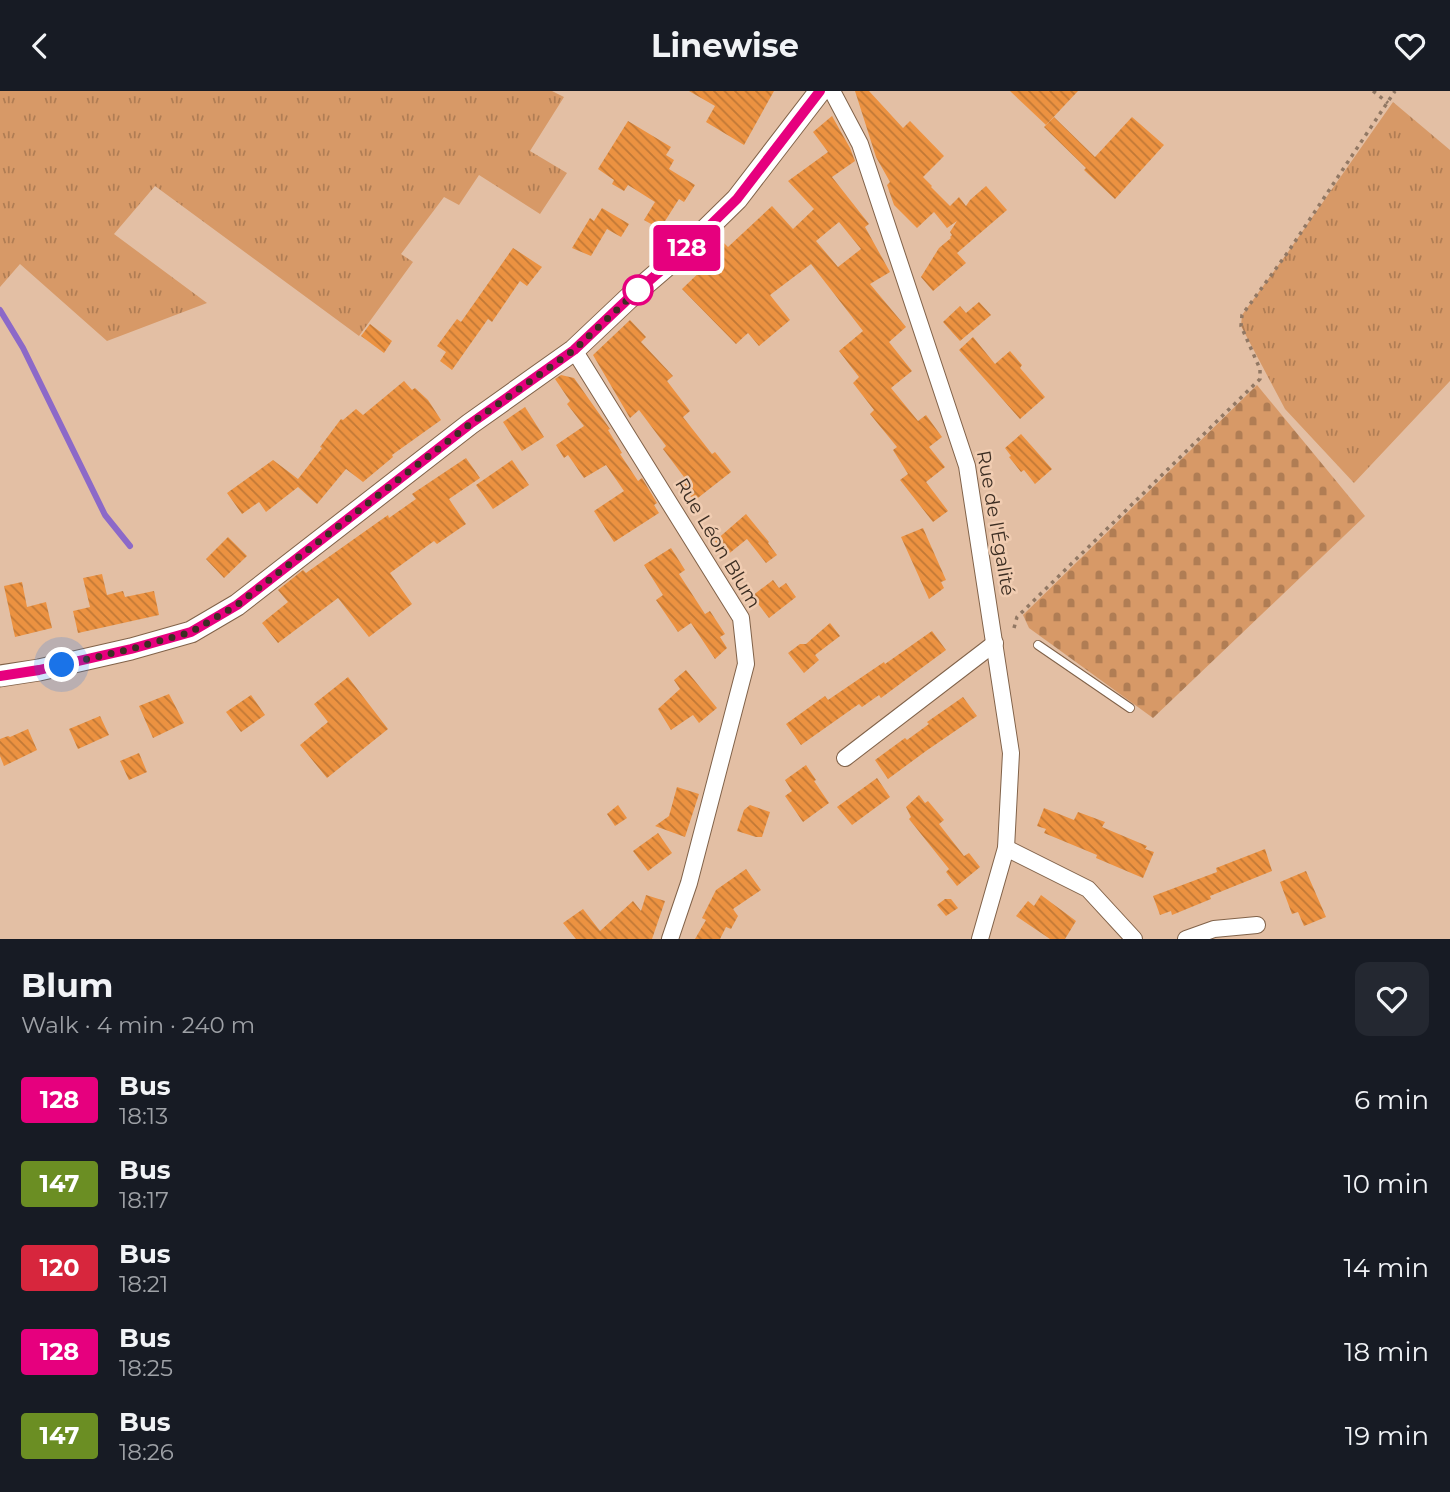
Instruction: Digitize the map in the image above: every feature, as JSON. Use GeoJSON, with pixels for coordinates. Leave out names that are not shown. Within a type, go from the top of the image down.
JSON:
{"type":"FeatureCollection","features":[{"type":"Feature","properties":{"kind":"street"},"geometry":{"type":"LineString","coordinates":[[0,676],[131,649],[191,632],[237,605],[470,424],[574,350],[737,199],[820,91]]}},
{"type":"Feature","properties":{"kind":"street","name":"Rue de l'Égalité"},"geometry":{"type":"LineString","coordinates":[[832,91],[860,144],[967,467],[1012,753],[1006,848],[980,939]]}},
{"type":"Feature","properties":{"kind":"street","name":"Rue Léon Blum"},"geometry":{"type":"LineString","coordinates":[[574,350],[741,618],[746,664],[689,883],[670,939]]}},
{"type":"Feature","properties":{"kind":"street"},"geometry":{"type":"LineString","coordinates":[[845,758],[995,643]]}},
{"type":"Feature","properties":{"kind":"street"},"geometry":{"type":"LineString","coordinates":[[1006,848],[1088,888],[1134,939]]}},
{"type":"Feature","properties":{"kind":"street"},"geometry":{"type":"LineString","coordinates":[[1186,939],[1214,929],[1257,925]]}},
{"type":"Feature","properties":{"kind":"lane"},"geometry":{"type":"LineString","coordinates":[[1038,645],[1130,708]]}},
{"type":"Feature","properties":{"kind":"path"},"geometry":{"type":"LineString","coordinates":[[1373,91],[1388,103]]}},
{"type":"Feature","properties":{"kind":"path"},"geometry":{"type":"LineString","coordinates":[[1014,628],[1017,617],[1260,379],[1261,369],[1241,326],[1242,315],[1288,252],[1395,91]]}},
{"type":"Feature","properties":{"kind":"green space"},"geometry":{"type":"Polygon","coordinates":[[[0,91],[552,91],[564,97],[530,151],[567,173],[540,214],[479,175],[459,205],[444,197],[401,254],[413,262],[359,336],[155,186],[114,234],[207,303],[107,341],[20,264],[0,287],[0,91]]]}},
{"type":"Feature","properties":{"kind":"green space"},"geometry":{"type":"Polygon","coordinates":[[[1393,102],[1450,150],[1450,381],[1354,483],[1285,409],[1241,326],[1242,315],[1393,102]]]}},
{"type":"Feature","properties":{"kind":"green space"},"geometry":{"type":"Polygon","coordinates":[[[1257,385],[1365,516],[1153,718],[1029,628],[1023,615],[1257,385]]]}},
{"type":"Feature","properties":{"kind":"building"},"geometry":{"type":"Polygon","coordinates":[[[689,91],[774,91],[744,145],[706,122],[715,106],[689,91]]]}},
{"type":"Feature","properties":{"kind":"building"},"geometry":{"type":"Polygon","coordinates":[[[855,91],[869,91],[903,128],[910,121],[944,156],[923,177],[950,206],[959,197],[966,206],[986,186],[1007,210],[957,253],[966,263],[933,291],[921,277],[939,248],[951,238],[950,232],[957,221],[947,228],[934,212],[917,228],[894,205],[887,185],[890,182],[876,157],[855,91]]]}},
{"type":"Feature","properties":{"kind":"building"},"geometry":{"type":"Polygon","coordinates":[[[1010,91],[1078,91],[1046,125],[1010,91]]]}},
{"type":"Feature","properties":{"kind":"building"},"geometry":{"type":"Polygon","coordinates":[[[832,116],[855,161],[832,177],[869,224],[865,227],[890,272],[870,284],[906,327],[889,342],[912,371],[891,388],[918,421],[926,415],[942,437],[929,447],[945,467],[926,482],[948,511],[933,522],[900,480],[908,474],[893,450],[897,447],[870,414],[874,410],[853,383],[859,377],[839,351],[863,331],[811,264],[770,295],[790,320],[759,346],[748,333],[736,344],[682,289],[708,264],[704,260],[723,242],[728,247],[772,206],[793,229],[814,209],[788,181],[828,152],[813,132],[832,116]],[[839,222],[816,241],[838,267],[861,249],[839,222]]]}},
{"type":"Feature","properties":{"kind":"building"},"geometry":{"type":"Polygon","coordinates":[[[1054,117],[1095,157],[1132,117],[1164,145],[1115,199],[1044,127],[1054,117]]]}},
{"type":"Feature","properties":{"kind":"building"},"geometry":{"type":"Polygon","coordinates":[[[628,121],[671,147],[666,155],[674,160],[669,169],[695,185],[684,202],[679,199],[660,229],[644,220],[655,202],[628,185],[624,191],[612,184],[614,180],[598,169],[628,121]]]}},
{"type":"Feature","properties":{"kind":"building"},"geometry":{"type":"Polygon","coordinates":[[[602,208],[629,224],[621,237],[607,229],[591,256],[572,248],[590,218],[594,221],[602,208]]]}},
{"type":"Feature","properties":{"kind":"building"},"geometry":{"type":"Polygon","coordinates":[[[513,248],[542,267],[527,286],[520,281],[492,322],[488,319],[452,370],[440,361],[446,352],[437,346],[457,319],[461,322],[513,248]]]}},
{"type":"Feature","properties":{"kind":"building"},"geometry":{"type":"Polygon","coordinates":[[[979,302],[991,315],[960,341],[943,322],[960,306],[966,313],[979,302]]]}},
{"type":"Feature","properties":{"kind":"building"},"geometry":{"type":"Polygon","coordinates":[[[630,320],[646,337],[641,342],[673,376],[667,381],[690,411],[683,417],[712,454],[715,452],[731,472],[694,501],[679,481],[684,477],[663,449],[666,446],[639,410],[630,418],[593,355],[630,320]]]}},
{"type":"Feature","properties":{"kind":"building"},"geometry":{"type":"Polygon","coordinates":[[[370,324],[392,341],[384,353],[361,336],[370,324]]]}},
{"type":"Feature","properties":{"kind":"building"},"geometry":{"type":"Polygon","coordinates":[[[973,337],[995,364],[1010,351],[1022,365],[1020,368],[1045,397],[1020,419],[959,350],[973,337]]]}},
{"type":"Feature","properties":{"kind":"building"},"geometry":{"type":"Polygon","coordinates":[[[561,375],[574,378],[610,429],[608,430],[622,453],[620,454],[638,481],[642,478],[657,503],[654,505],[659,513],[614,542],[594,511],[624,491],[606,465],[584,478],[568,455],[564,458],[556,445],[584,426],[567,404],[570,401],[555,379],[561,375]]]}},
{"type":"Feature","properties":{"kind":"building"},"geometry":{"type":"Polygon","coordinates":[[[404,381],[428,400],[441,420],[392,455],[393,457],[363,482],[346,469],[317,504],[298,487],[266,512],[259,502],[242,514],[227,493],[273,460],[298,479],[341,419],[356,409],[363,415],[404,381]]]}},
{"type":"Feature","properties":{"kind":"building"},"geometry":{"type":"Polygon","coordinates":[[[525,407],[544,437],[522,451],[503,422],[525,407]]]}},
{"type":"Feature","properties":{"kind":"building"},"geometry":{"type":"Polygon","coordinates":[[[1021,434],[1052,469],[1035,484],[1024,470],[1021,472],[1005,448],[1021,434]]]}},
{"type":"Feature","properties":{"kind":"building"},"geometry":{"type":"Polygon","coordinates":[[[466,458],[480,478],[449,499],[466,524],[437,544],[434,541],[390,573],[412,604],[369,637],[338,598],[278,643],[262,623],[288,602],[278,590],[303,570],[306,573],[388,515],[389,518],[416,499],[412,494],[466,458]]]}},
{"type":"Feature","properties":{"kind":"building"},"geometry":{"type":"Polygon","coordinates":[[[512,460],[529,485],[493,509],[476,485],[512,460]]]}},
{"type":"Feature","properties":{"kind":"building"},"geometry":{"type":"Polygon","coordinates":[[[746,514],[777,555],[766,563],[747,539],[726,556],[715,541],[746,514]]]}},
{"type":"Feature","properties":{"kind":"building"},"geometry":{"type":"Polygon","coordinates":[[[923,528],[946,580],[941,582],[944,588],[929,599],[901,537],[923,528]]]}},
{"type":"Feature","properties":{"kind":"building"},"geometry":{"type":"Polygon","coordinates":[[[228,537],[247,556],[224,578],[206,559],[228,537]]]}},
{"type":"Feature","properties":{"kind":"building"},"geometry":{"type":"Polygon","coordinates":[[[671,548],[685,570],[679,574],[705,614],[710,611],[725,634],[720,637],[727,648],[715,659],[691,623],[678,632],[656,600],[663,595],[644,565],[671,548]]]}},
{"type":"Feature","properties":{"kind":"building"},"geometry":{"type":"Polygon","coordinates":[[[102,574],[107,595],[123,591],[125,597],[154,591],[159,615],[78,633],[73,611],[90,607],[83,578],[102,574]]]}},
{"type":"Feature","properties":{"kind":"building"},"geometry":{"type":"Polygon","coordinates":[[[773,580],[779,588],[786,583],[796,597],[769,618],[752,596],[773,580]]]}},
{"type":"Feature","properties":{"kind":"building"},"geometry":{"type":"Polygon","coordinates":[[[22,582],[27,607],[46,602],[52,628],[15,637],[4,586],[22,582]]]}},
{"type":"Feature","properties":{"kind":"building"},"geometry":{"type":"Polygon","coordinates":[[[830,623],[840,636],[815,655],[819,660],[804,673],[788,653],[800,644],[806,644],[830,623]]]}},
{"type":"Feature","properties":{"kind":"building"},"geometry":{"type":"Polygon","coordinates":[[[932,631],[946,650],[881,698],[879,695],[862,707],[859,704],[801,745],[786,724],[825,696],[828,700],[932,631]]]}},
{"type":"Feature","properties":{"kind":"building"},"geometry":{"type":"Polygon","coordinates":[[[686,670],[717,708],[699,723],[693,715],[671,730],[658,709],[680,689],[674,680],[686,670]]]}},
{"type":"Feature","properties":{"kind":"building"},"geometry":{"type":"Polygon","coordinates":[[[348,677],[388,729],[327,778],[300,745],[328,722],[314,704],[348,677]]]}},
{"type":"Feature","properties":{"kind":"building"},"geometry":{"type":"Polygon","coordinates":[[[169,694],[184,723],[153,738],[139,706],[169,694]]]}},
{"type":"Feature","properties":{"kind":"building"},"geometry":{"type":"Polygon","coordinates":[[[251,695],[265,715],[241,732],[226,712],[251,695]]]}},
{"type":"Feature","properties":{"kind":"building"},"geometry":{"type":"Polygon","coordinates":[[[963,697],[977,716],[888,779],[875,760],[905,738],[907,740],[963,697]]]}},
{"type":"Feature","properties":{"kind":"building"},"geometry":{"type":"Polygon","coordinates":[[[100,716],[109,735],[78,749],[69,729],[100,716]]]}},
{"type":"Feature","properties":{"kind":"building"},"geometry":{"type":"Polygon","coordinates":[[[28,729],[37,750],[4,766],[0,756],[0,739],[28,729]]]}},
{"type":"Feature","properties":{"kind":"building"},"geometry":{"type":"Polygon","coordinates":[[[139,753],[147,772],[129,780],[120,761],[139,753]]]}},
{"type":"Feature","properties":{"kind":"building"},"geometry":{"type":"Polygon","coordinates":[[[806,765],[829,803],[803,822],[785,796],[792,791],[785,780],[806,765]]]}},
{"type":"Feature","properties":{"kind":"building"},"geometry":{"type":"Polygon","coordinates":[[[877,778],[890,797],[852,825],[837,807],[877,778]]]}},
{"type":"Feature","properties":{"kind":"building"},"geometry":{"type":"Polygon","coordinates":[[[677,787],[699,794],[685,837],[655,826],[669,816],[677,787]]]}},
{"type":"Feature","properties":{"kind":"building"},"geometry":{"type":"Polygon","coordinates":[[[919,795],[925,803],[928,801],[944,820],[939,824],[964,856],[969,853],[980,867],[957,886],[946,872],[949,869],[909,819],[911,817],[906,807],[919,795]]]}},
{"type":"Feature","properties":{"kind":"building"},"geometry":{"type":"Polygon","coordinates":[[[618,805],[627,818],[615,826],[607,814],[618,805]]]}},
{"type":"Feature","properties":{"kind":"building"},"geometry":{"type":"Polygon","coordinates":[[[750,805],[770,812],[762,837],[737,831],[744,810],[750,805]]]}},
{"type":"Feature","properties":{"kind":"building"},"geometry":{"type":"Polygon","coordinates":[[[1044,808],[1074,820],[1078,812],[1105,822],[1102,827],[1147,846],[1145,849],[1154,852],[1143,878],[1044,833],[1046,829],[1037,826],[1044,808]]]}},
{"type":"Feature","properties":{"kind":"building"},"geometry":{"type":"Polygon","coordinates":[[[658,833],[672,853],[648,871],[633,851],[658,833]]]}},
{"type":"Feature","properties":{"kind":"building"},"geometry":{"type":"Polygon","coordinates":[[[1265,849],[1272,871],[1172,915],[1171,911],[1160,915],[1153,896],[1217,872],[1216,868],[1265,849]]]}},
{"type":"Feature","properties":{"kind":"building"},"geometry":{"type":"Polygon","coordinates":[[[746,869],[761,890],[733,909],[738,916],[731,929],[726,927],[720,939],[695,939],[706,920],[702,918],[716,890],[746,869]]]}},
{"type":"Feature","properties":{"kind":"building"},"geometry":{"type":"Polygon","coordinates":[[[1306,871],[1326,917],[1304,926],[1298,912],[1292,914],[1280,882],[1306,871]]]}},
{"type":"Feature","properties":{"kind":"building"},"geometry":{"type":"Polygon","coordinates":[[[646,895],[665,901],[652,939],[576,939],[563,923],[583,909],[600,931],[633,901],[641,911],[646,895]]]}},
{"type":"Feature","properties":{"kind":"building"},"geometry":{"type":"Polygon","coordinates":[[[1041,895],[1076,921],[1065,939],[1050,939],[1016,916],[1028,901],[1034,906],[1041,895]]]}},
{"type":"Feature","properties":{"kind":"building"},"geometry":{"type":"Polygon","coordinates":[[[945,899],[951,899],[958,908],[946,916],[937,905],[945,899]]]}},
{"type":"Feature","properties":{"kind":"waterway"},"geometry":{"type":"LineString","coordinates":[[0,310],[23,348],[105,515],[130,546]]}},
{"type":"Feature","properties":{"kind":"bus line","name":"128"},"geometry":{"type":"LineString","coordinates":[[0,676],[131,649],[191,632],[237,605],[470,424],[574,350],[737,199],[820,91]]}},
{"type":"Feature","properties":{"kind":"route"},"geometry":{"type":"LineString","coordinates":[[62,665],[191,632],[237,605],[470,424],[574,350],[638,290]]}}]}
